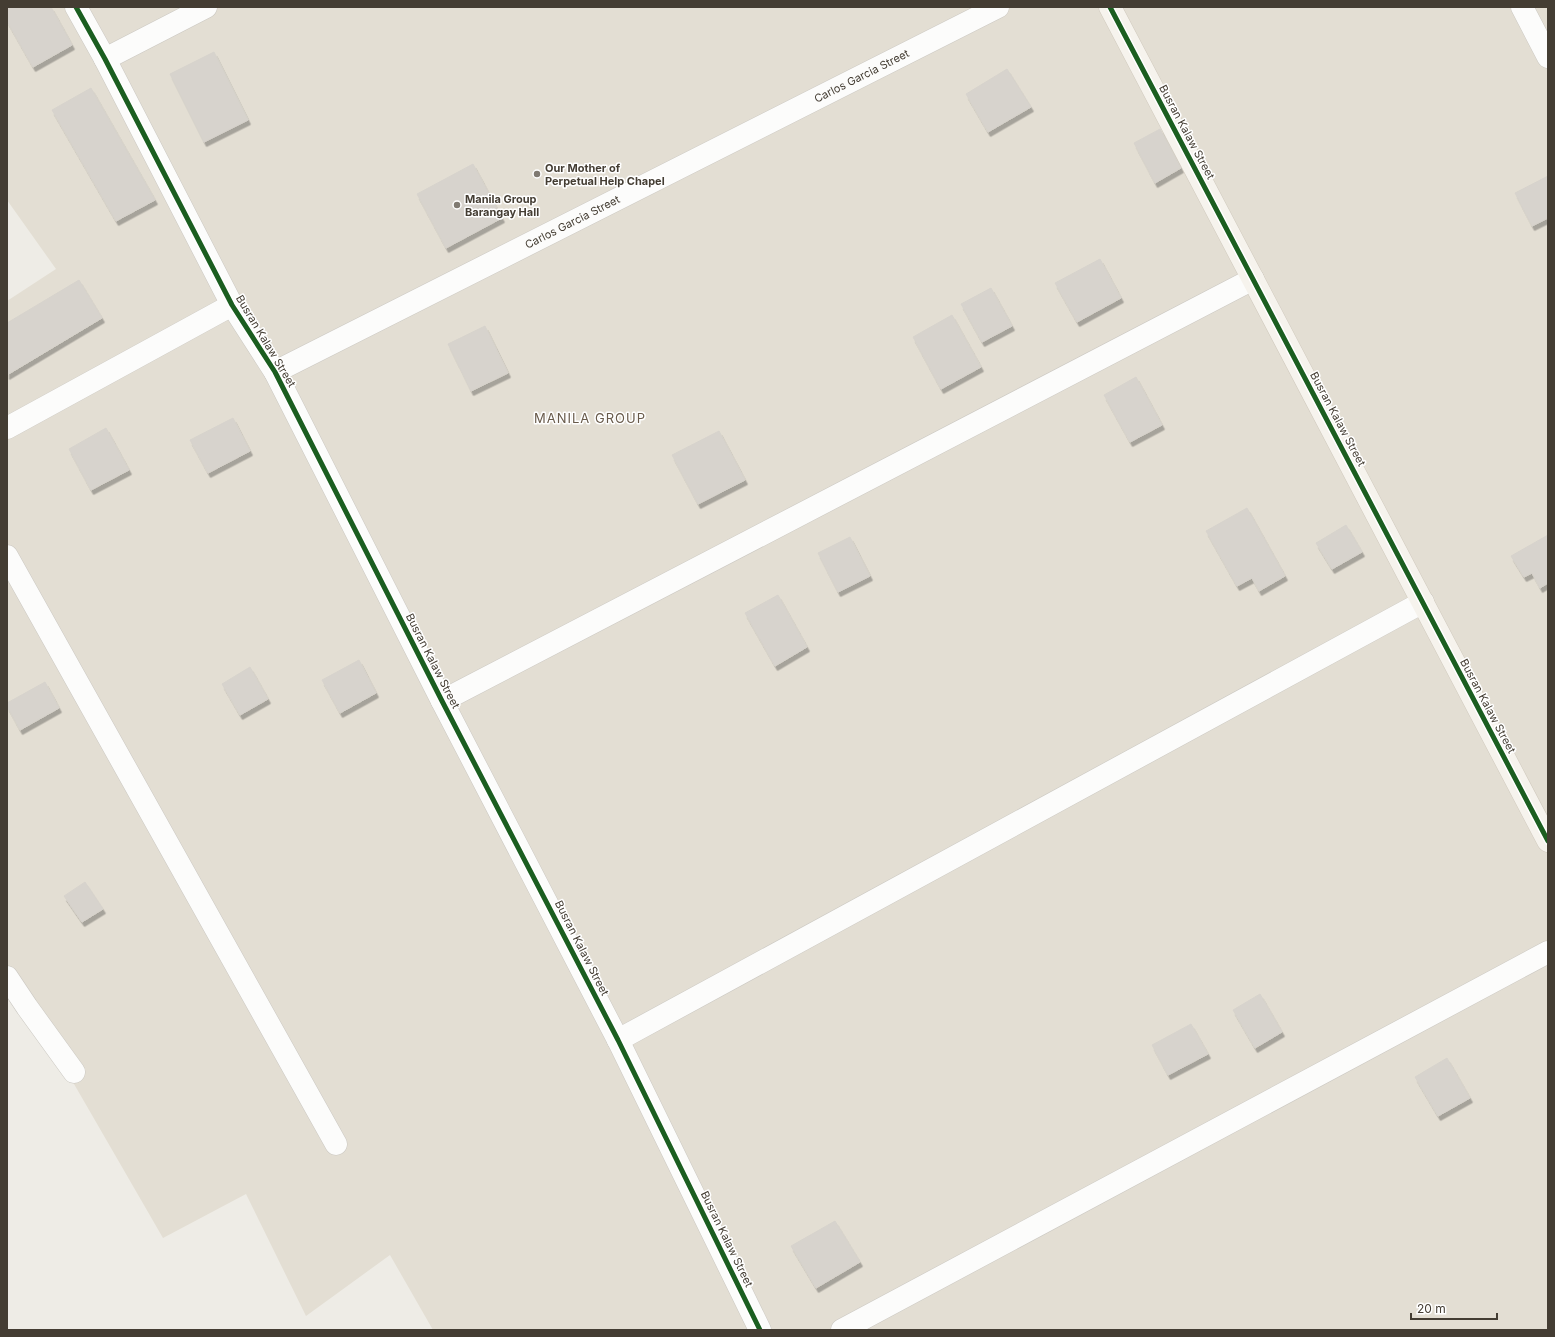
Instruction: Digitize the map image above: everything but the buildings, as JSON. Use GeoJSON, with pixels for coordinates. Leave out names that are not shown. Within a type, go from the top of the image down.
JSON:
{"type":"FeatureCollection","features":[{"type":"Feature","properties":{"kind":"street","name":"Busran Kalaw Street"},"geometry":{"type":"LineString","coordinates":[[76,7],[105,59],[232,305],[275,372],[442,701],[618,1040],[760,1330]]}},
{"type":"Feature","properties":{"kind":"street"},"geometry":{"type":"LineString","coordinates":[[105,59],[206,7]]}},
{"type":"Feature","properties":{"kind":"street","name":"Carlos Garcia Street"},"geometry":{"type":"LineString","coordinates":[[275,372],[998,7]]}},
{"type":"Feature","properties":{"kind":"street","name":"Busran Kalaw Street"},"geometry":{"type":"LineString","coordinates":[[1110,7],[1548,841]]}},
{"type":"Feature","properties":{"kind":"street"},"geometry":{"type":"LineString","coordinates":[[1522,7],[1548,57]]}},
{"type":"Feature","properties":{"kind":"street"},"geometry":{"type":"LineString","coordinates":[[442,701],[1253,279]]}},
{"type":"Feature","properties":{"kind":"street"},"geometry":{"type":"LineString","coordinates":[[7,428],[232,305]]}},
{"type":"Feature","properties":{"kind":"street"},"geometry":{"type":"LineString","coordinates":[[7,556],[336,1144]]}},
{"type":"Feature","properties":{"kind":"street"},"geometry":{"type":"LineString","coordinates":[[618,1040],[1422,602]]}},
{"type":"Feature","properties":{"kind":"street"},"geometry":{"type":"LineString","coordinates":[[842,1330],[1548,952]]}},
{"type":"Feature","properties":{"kind":"street"},"geometry":{"type":"LineString","coordinates":[[7,977],[74,1072]]}},
{"type":"Feature","properties":{"kind":"shaded area"},"geometry":{"type":"Polygon","coordinates":[[[7,7],[1548,7],[1548,1330],[433,1330],[390,1255],[306,1316],[246,1194],[163,1238],[7,968],[7,301],[56,269],[7,200],[7,7]]]}},
{"type":"Feature","properties":{"kind":"cycle path"},"geometry":{"type":"LineString","coordinates":[[76,7],[105,59],[232,305],[275,372],[442,701],[618,1040],[760,1330]]}},
{"type":"Feature","properties":{"kind":"cycle path"},"geometry":{"type":"LineString","coordinates":[[1110,7],[1548,841]]}},
{"type":"Feature","properties":{"kind":"place","name":"Our Mother of Perpetual Help Chapel"},"geometry":{"type":"Point","coordinates":[537,174]}},
{"type":"Feature","properties":{"kind":"place","name":"Manila Group Barangay Hall"},"geometry":{"type":"Point","coordinates":[457,205]}},
{"type":"Feature","properties":{"kind":"district","name":"MANILA GROUP"},"geometry":{"type":"Point","coordinates":[590,418]}}]}
